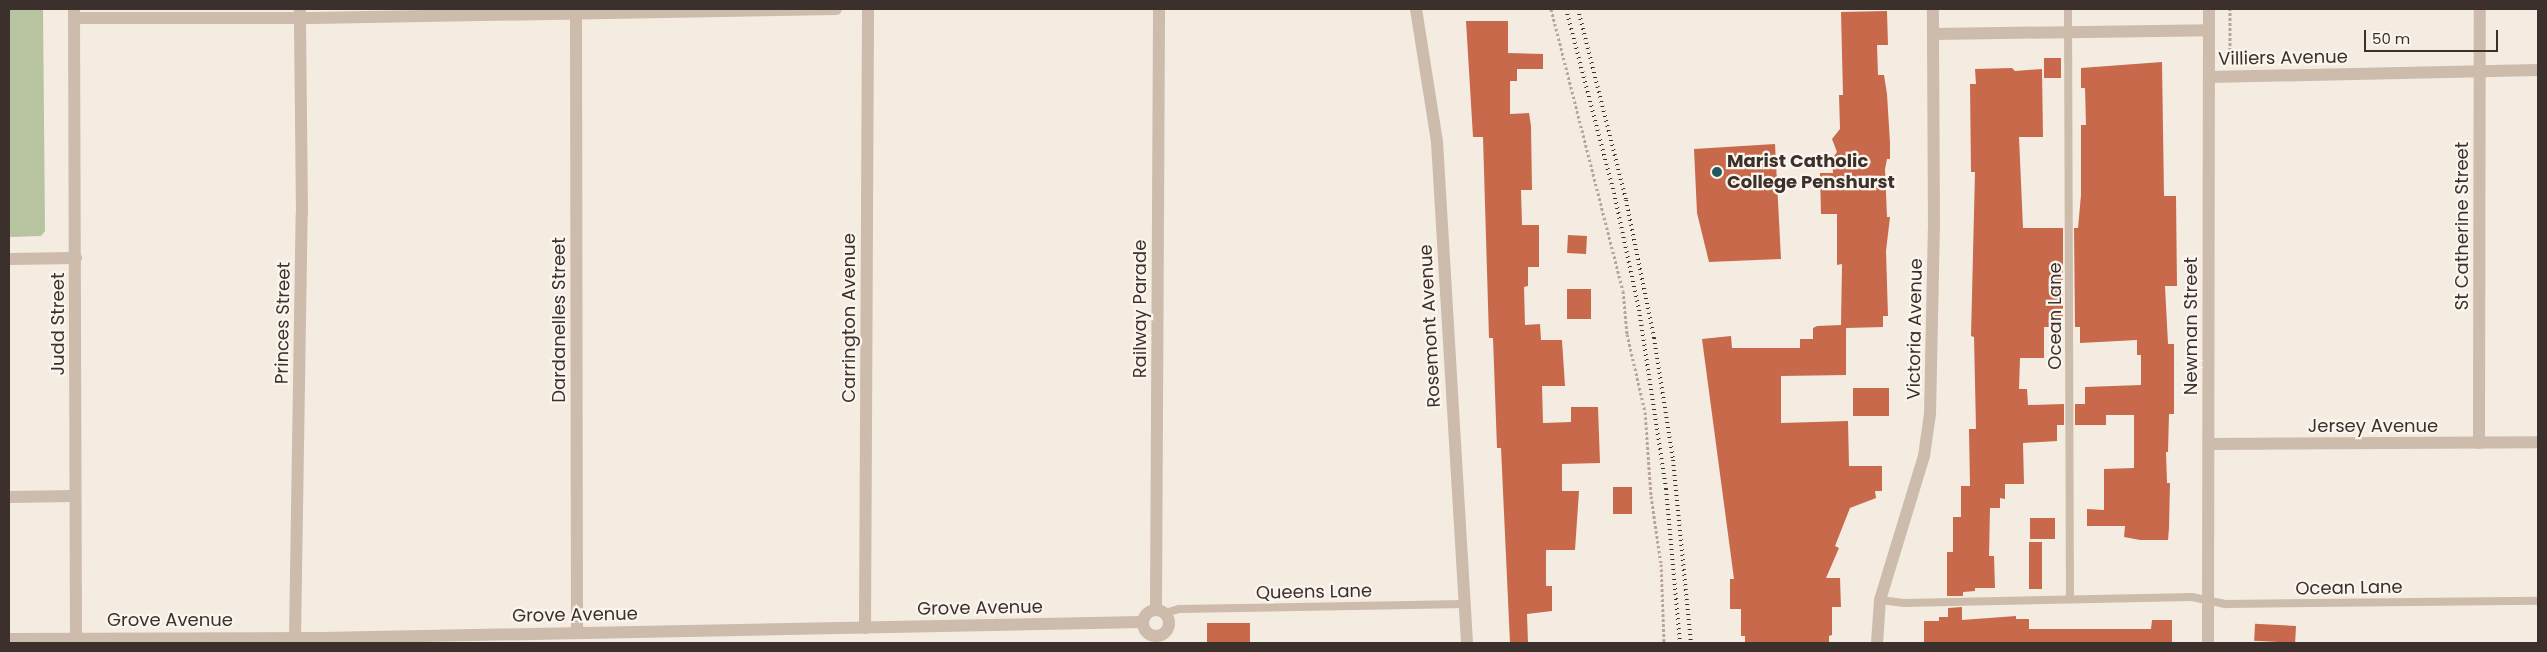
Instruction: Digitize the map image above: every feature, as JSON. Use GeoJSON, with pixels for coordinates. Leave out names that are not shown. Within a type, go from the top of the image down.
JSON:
{"type":"FeatureCollection","features":[{"type":"Feature","properties":{"kind":"street"},"geometry":{"type":"LineString","coordinates":[[74,14],[836,9]]}},
{"type":"Feature","properties":{"kind":"street","name":"Carrington Avenue"},"geometry":{"type":"LineString","coordinates":[[865,628],[868,9]]}},
{"type":"Feature","properties":{"kind":"street","name":"Railway Parade"},"geometry":{"type":"LineString","coordinates":[[1159,9],[1161,611]]}},
{"type":"Feature","properties":{"kind":"street","name":"Rosemont Avenue"},"geometry":{"type":"LineString","coordinates":[[1416,9],[1437,142],[1468,643]]}},
{"type":"Feature","properties":{"kind":"street","name":"Victoria Avenue"},"geometry":{"type":"LineString","coordinates":[[1877,643],[1880,600],[1924,456],[1930,414],[1934,9]]}},
{"type":"Feature","properties":{"kind":"street","name":"Newman Street"},"geometry":{"type":"LineString","coordinates":[[2208,643],[2209,9]]}},
{"type":"Feature","properties":{"kind":"street","name":"St Catherine Street"},"geometry":{"type":"LineString","coordinates":[[2479,442],[2480,9]]}},
{"type":"Feature","properties":{"kind":"street","name":"Dardanelles Street"},"geometry":{"type":"LineString","coordinates":[[576,11],[577,632]]}},
{"type":"Feature","properties":{"kind":"street","name":"Princes Street"},"geometry":{"type":"LineString","coordinates":[[295,638],[302,214],[300,13]]}},
{"type":"Feature","properties":{"kind":"street","name":"Judd Street"},"geometry":{"type":"LineString","coordinates":[[74,14],[76,258],[74,496],[76,639]]}},
{"type":"Feature","properties":{"kind":"street"},"geometry":{"type":"LineString","coordinates":[[1934,34],[2209,30]]}},
{"type":"Feature","properties":{"kind":"street","name":"Villiers Avenue"},"geometry":{"type":"LineString","coordinates":[[2209,77],[2538,70]]}},
{"type":"Feature","properties":{"kind":"street"},"geometry":{"type":"LineString","coordinates":[[9,259],[76,258]]}},
{"type":"Feature","properties":{"kind":"street","name":"Jersey Avenue"},"geometry":{"type":"LineString","coordinates":[[2208,444],[2538,442]]}},
{"type":"Feature","properties":{"kind":"street"},"geometry":{"type":"LineString","coordinates":[[9,497],[74,496]]}},
{"type":"Feature","properties":{"kind":"street"},"geometry":{"type":"LineString","coordinates":[[1161,611],[1169,620],[1168,628],[1158,640],[1147,633],[1142,622],[1148,612],[1161,611]]}},
{"type":"Feature","properties":{"kind":"street","name":"Grove Avenue"},"geometry":{"type":"LineString","coordinates":[[9,639],[273,640],[577,632],[1142,622]]}},
{"type":"Feature","properties":{"kind":"lane","name":"Ocean Lane"},"geometry":{"type":"LineString","coordinates":[[2068,9],[2070,599]]}},
{"type":"Feature","properties":{"kind":"lane","name":"Ocean Lane"},"geometry":{"type":"LineString","coordinates":[[1880,600],[1904,603],[2192,597],[2226,604],[2538,601]]}},
{"type":"Feature","properties":{"kind":"lane","name":"Queens Lane"},"geometry":{"type":"LineString","coordinates":[[1161,611],[1180,609],[1465,604]]}},
{"type":"Feature","properties":{"kind":"path"},"geometry":{"type":"LineString","coordinates":[[1551,9],[1623,291],[1627,334],[1645,412],[1651,496],[1661,564],[1664,643]]}},
{"type":"Feature","properties":{"kind":"path"},"geometry":{"type":"LineString","coordinates":[[2226,55],[2230,50],[2230,9]]}},
{"type":"Feature","properties":{"kind":"green space"},"geometry":{"type":"Polygon","coordinates":[[[9,9],[43,9],[45,231],[41,236],[9,237],[9,9]]]}},
{"type":"Feature","properties":{"kind":"building"},"geometry":{"type":"Polygon","coordinates":[[[1887,11],[1888,45],[1877,45],[1878,75],[1884,75],[1887,94],[1890,143],[1890,159],[1887,159],[1885,169],[1887,217],[1890,217],[1886,251],[1888,316],[1883,316],[1883,327],[1846,328],[1846,375],[1781,376],[1781,423],[1848,421],[1849,466],[1882,466],[1882,491],[1875,491],[1876,498],[1850,508],[1835,546],[1839,548],[1826,578],[1840,578],[1841,607],[1832,607],[1832,635],[1829,636],[1829,643],[1745,643],[1745,636],[1741,636],[1741,609],[1730,609],[1730,579],[1734,579],[1702,339],[1731,336],[1732,348],[1800,348],[1800,339],[1813,339],[1813,328],[1817,326],[1841,325],[1842,264],[1837,265],[1837,214],[1821,214],[1820,173],[1833,173],[1832,159],[1837,152],[1832,139],[1840,129],[1839,95],[1843,95],[1841,12],[1887,11]]]}},
{"type":"Feature","properties":{"kind":"building"},"geometry":{"type":"Polygon","coordinates":[[[1466,21],[1508,21],[1508,53],[1543,54],[1543,69],[1517,69],[1517,81],[1510,81],[1510,114],[1529,113],[1531,126],[1532,190],[1521,190],[1522,225],[1539,225],[1539,267],[1528,267],[1528,286],[1524,287],[1525,325],[1540,324],[1541,340],[1562,340],[1565,386],[1542,386],[1543,423],[1571,422],[1571,407],[1598,407],[1600,463],[1562,464],[1562,491],[1579,491],[1575,550],[1546,550],[1546,586],[1552,586],[1552,611],[1527,614],[1528,643],[1510,643],[1501,448],[1497,448],[1493,338],[1489,338],[1483,137],[1473,137],[1466,21]]]}},
{"type":"Feature","properties":{"kind":"building"},"geometry":{"type":"Polygon","coordinates":[[[2044,58],[2061,58],[2061,78],[2044,78],[2044,58]]]}},
{"type":"Feature","properties":{"kind":"building"},"geometry":{"type":"Polygon","coordinates":[[[2162,62],[2164,196],[2176,196],[2177,286],[2165,286],[2168,344],[2174,344],[2174,414],[2169,414],[2168,452],[2166,452],[2167,483],[2170,483],[2169,528],[2168,540],[2140,540],[2124,537],[2125,526],[2087,526],[2087,509],[2104,510],[2104,469],[2134,468],[2134,415],[2106,415],[2106,425],[2075,425],[2075,404],[2085,404],[2085,387],[2141,385],[2141,355],[2137,355],[2137,340],[2080,343],[2080,327],[2075,327],[2074,228],[2078,228],[2081,195],[2081,125],[2086,125],[2085,88],[2081,88],[2081,68],[2162,62]]]}},
{"type":"Feature","properties":{"kind":"building"},"geometry":{"type":"Polygon","coordinates":[[[2012,68],[2015,71],[2042,69],[2043,137],[2019,137],[2023,228],[2063,228],[2063,327],[2044,327],[2044,358],[2020,358],[2019,389],[2027,389],[2028,405],[2064,404],[2064,425],[2057,425],[2057,441],[2023,443],[2024,484],[2005,484],[2005,499],[2000,498],[2000,508],[1990,508],[1989,556],[1994,556],[1995,588],[1975,588],[1975,591],[1963,592],[1963,596],[1947,596],[1947,552],[1953,552],[1953,517],[1961,517],[1961,486],[1970,486],[1969,429],[1976,429],[1974,337],[1971,336],[1975,172],[1971,172],[1970,84],[1976,84],[1975,69],[2012,68]]]}},
{"type":"Feature","properties":{"kind":"building"},"geometry":{"type":"Polygon","coordinates":[[[1775,144],[1781,259],[1709,262],[1697,213],[1694,149],[1775,144]]]}},
{"type":"Feature","properties":{"kind":"building"},"geometry":{"type":"Polygon","coordinates":[[[1568,235],[1587,236],[1586,254],[1567,253],[1568,235]]]}},
{"type":"Feature","properties":{"kind":"building"},"geometry":{"type":"Polygon","coordinates":[[[1567,289],[1591,289],[1591,319],[1567,319],[1567,289]]]}},
{"type":"Feature","properties":{"kind":"building"},"geometry":{"type":"Polygon","coordinates":[[[1853,388],[1889,388],[1889,416],[1853,416],[1853,388]]]}},
{"type":"Feature","properties":{"kind":"building"},"geometry":{"type":"Polygon","coordinates":[[[1613,487],[1632,487],[1632,514],[1613,514],[1613,487]]]}},
{"type":"Feature","properties":{"kind":"building"},"geometry":{"type":"Polygon","coordinates":[[[2030,518],[2055,518],[2055,539],[2030,539],[2030,518]]]}},
{"type":"Feature","properties":{"kind":"building"},"geometry":{"type":"Polygon","coordinates":[[[2029,542],[2042,542],[2042,589],[2029,589],[2029,542]]]}},
{"type":"Feature","properties":{"kind":"building"},"geometry":{"type":"Polygon","coordinates":[[[1962,607],[1962,620],[2016,616],[2016,619],[2029,619],[2029,629],[2151,629],[2152,620],[2172,620],[2172,643],[1924,643],[1924,621],[1939,621],[1939,617],[1948,617],[1948,608],[1962,607]]]}},
{"type":"Feature","properties":{"kind":"building"},"geometry":{"type":"Polygon","coordinates":[[[1207,623],[1250,623],[1250,643],[1207,643],[1207,623]]]}},
{"type":"Feature","properties":{"kind":"building"},"geometry":{"type":"Polygon","coordinates":[[[2255,624],[2296,626],[2295,643],[2254,641],[2255,624]]]}},
{"type":"Feature","properties":{"kind":"railway"},"geometry":{"type":"LineString","coordinates":[[1566,9],[1614,193],[1639,310],[1666,489],[1680,643]]}},
{"type":"Feature","properties":{"kind":"railway"},"geometry":{"type":"LineString","coordinates":[[1578,9],[1626,200],[1654,338],[1673,460],[1691,643]]}},
{"type":"Feature","properties":{"kind":"place","name":"Marist Catholic College Penshurst"},"geometry":{"type":"Point","coordinates":[1717,172]}}]}
